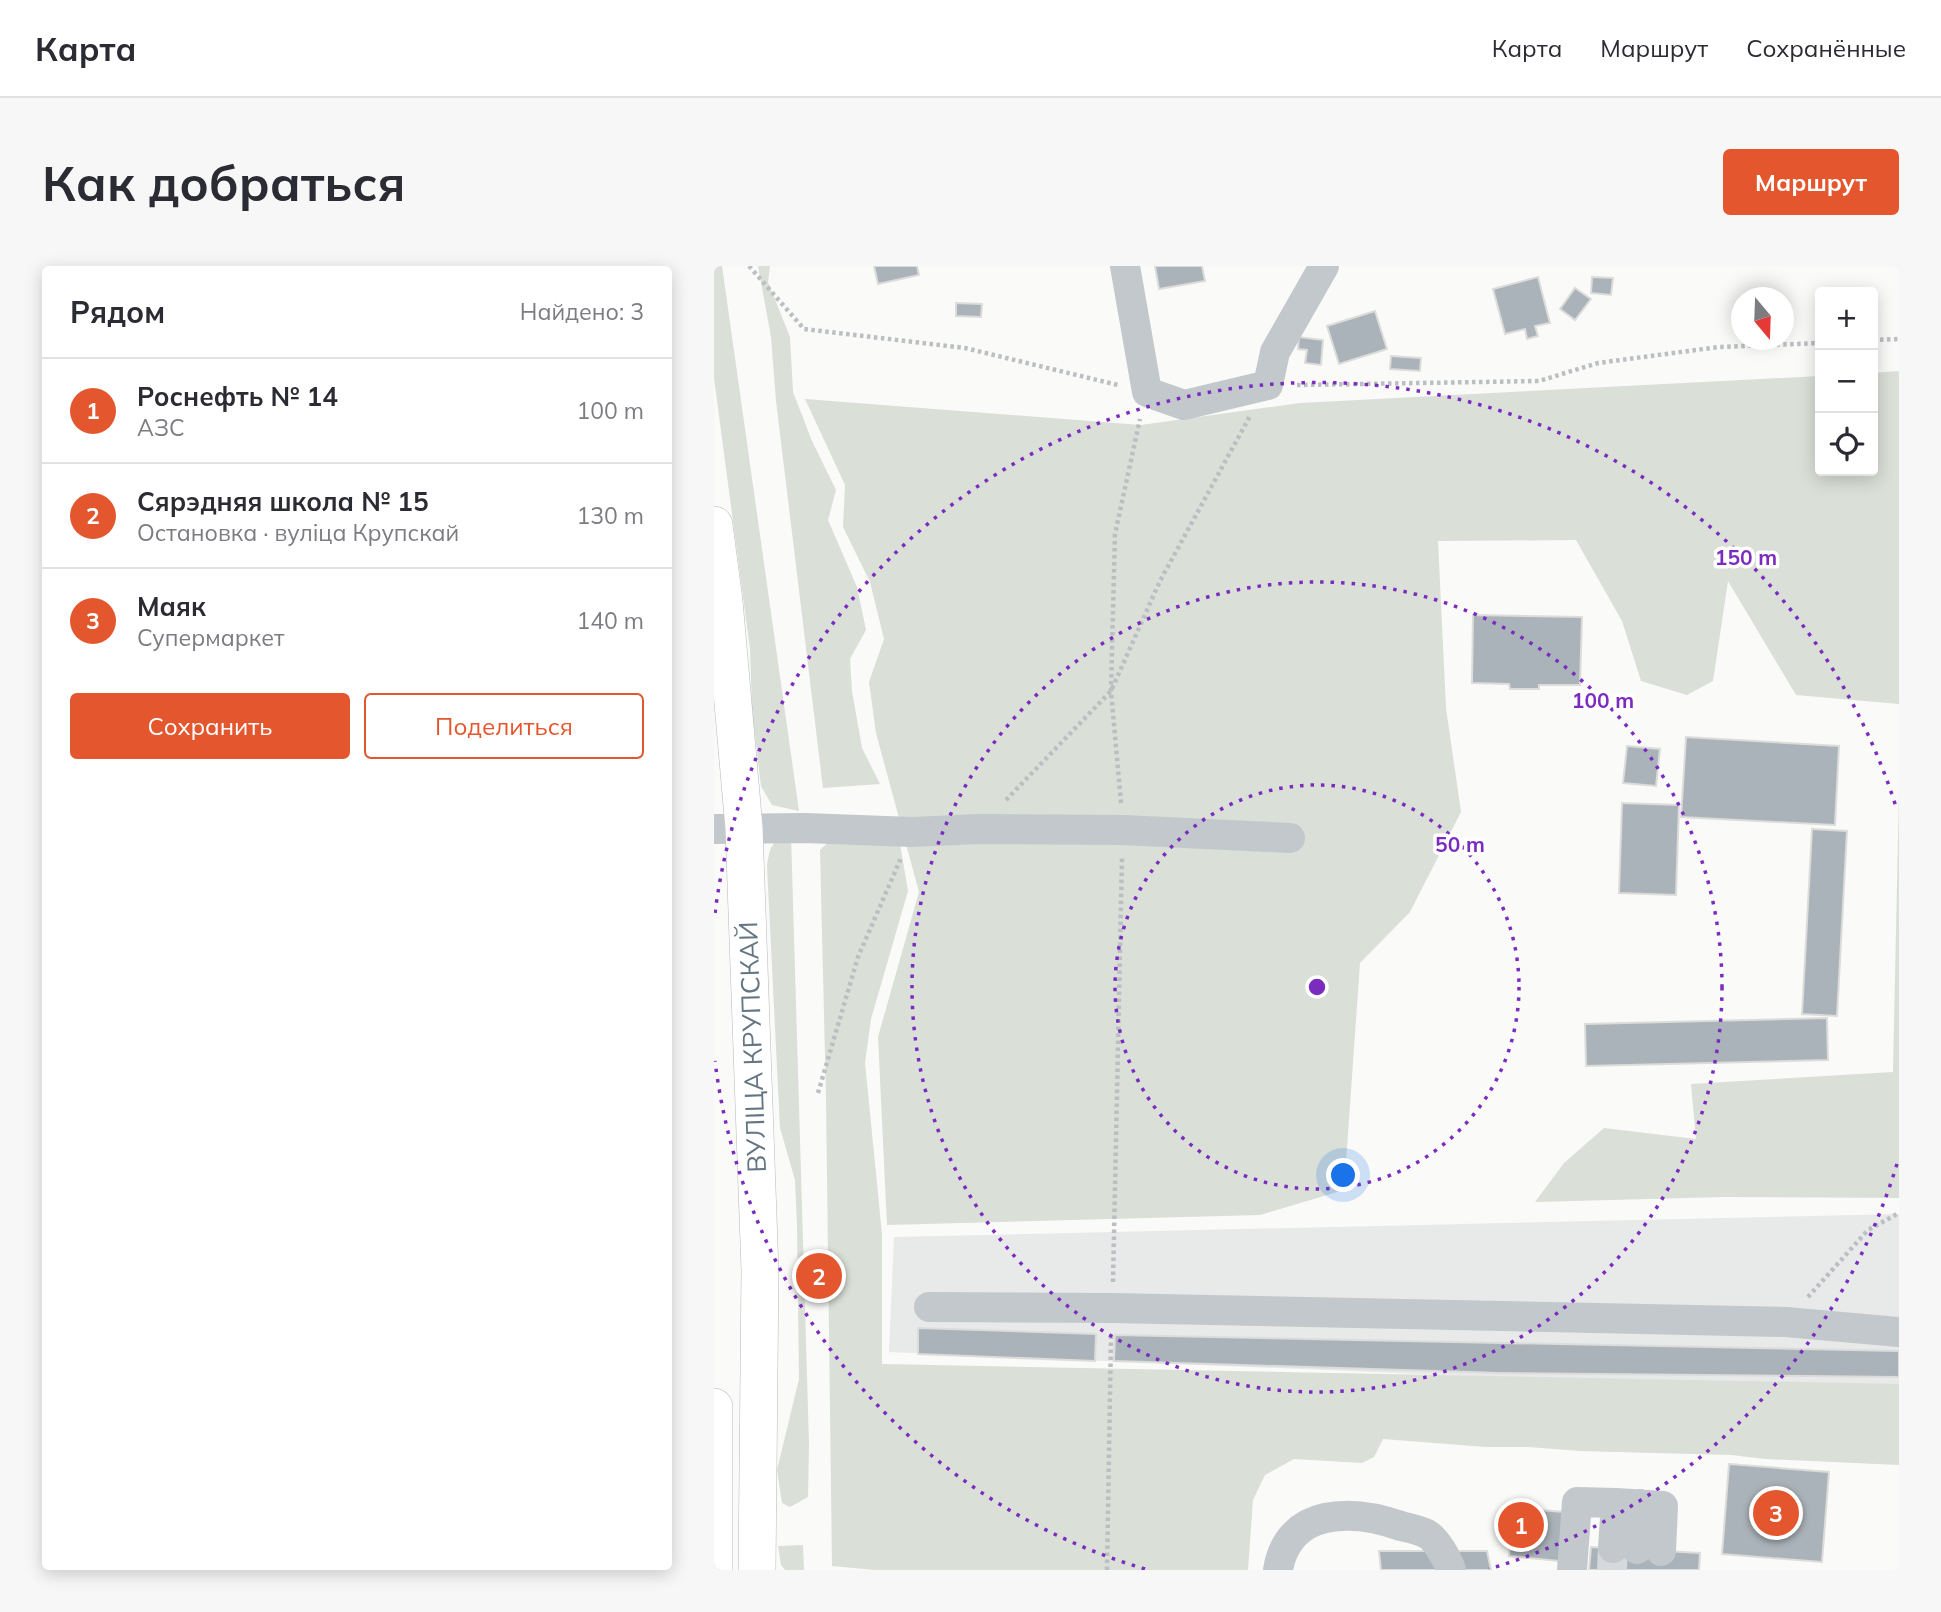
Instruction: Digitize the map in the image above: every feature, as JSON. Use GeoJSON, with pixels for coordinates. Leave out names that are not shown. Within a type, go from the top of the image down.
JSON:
{"type":"FeatureCollection","features":[{"type":"Feature","properties":{"kind":"main road","name":"ВУЛІЦА КРУПСКАЙ"},"geometry":{"type":"LineString","coordinates":[[714,525],[724,601],[729,828],[760,1271],[757,1570]]}},
{"type":"Feature","properties":{"kind":"main road"},"geometry":{"type":"LineString","coordinates":[[714,1407],[714,1570]]}},
{"type":"Feature","properties":{"kind":"street"},"geometry":{"type":"LineString","coordinates":[[1125,266],[1147,392],[1184,405],[1268,385],[1275,352],[1324,266]]}},
{"type":"Feature","properties":{"kind":"street"},"geometry":{"type":"LineString","coordinates":[[729,828],[913,832],[978,829],[1123,830],[1290,838]]}},
{"type":"Feature","properties":{"kind":"street"},"geometry":{"type":"LineString","coordinates":[[929,1307],[1112,1308],[1786,1322],[1899,1332]]}},
{"type":"Feature","properties":{"kind":"street"},"geometry":{"type":"LineString","coordinates":[[1572,1570],[1577,1502],[1628,1503],[1663,1506],[1637,1550],[1628,1503]]}},
{"type":"Feature","properties":{"kind":"street"},"geometry":{"type":"LineString","coordinates":[[1278,1570],[1281,1551],[1301,1529],[1328,1515],[1379,1518],[1429,1535],[1451,1570]]}},
{"type":"Feature","properties":{"kind":"path"},"geometry":{"type":"LineString","coordinates":[[749,266],[804,329],[965,348],[1147,392],[1115,534],[1111,691],[1123,830],[1107,1570]]}},
{"type":"Feature","properties":{"kind":"path"},"geometry":{"type":"LineString","coordinates":[[1878,340],[1899,339]]}},
{"type":"Feature","properties":{"kind":"path"},"geometry":{"type":"LineString","coordinates":[[978,829],[1111,691],[1160,581],[1268,385],[1539,381],[1598,363],[1719,347],[1815,342]]}},
{"type":"Feature","properties":{"kind":"path"},"geometry":{"type":"LineString","coordinates":[[818,1093],[858,957],[913,832]]}},
{"type":"Feature","properties":{"kind":"path"},"geometry":{"type":"LineString","coordinates":[[1786,1322],[1868,1230],[1899,1213]]}},
{"type":"Feature","properties":{"kind":"shaded area"},"geometry":{"type":"Polygon","coordinates":[[[714,266],[722,266],[799,811],[772,805],[761,786],[752,710],[750,649],[714,378],[714,266]]]}},
{"type":"Feature","properties":{"kind":"shaded area"},"geometry":{"type":"Polygon","coordinates":[[[758,266],[770,266],[768,282],[790,337],[793,392],[812,441],[836,490],[828,520],[857,587],[866,630],[850,659],[852,691],[862,748],[880,784],[823,788],[776,401],[771,337],[758,266]]]}},
{"type":"Feature","properties":{"kind":"shaded area"},"geometry":{"type":"Polygon","coordinates":[[[1899,371],[1899,704],[1796,695],[1728,581],[1713,681],[1687,695],[1641,681],[1622,621],[1576,540],[1438,541],[1446,708],[1461,812],[1410,912],[1360,963],[1344,1190],[1260,1215],[887,1225],[878,1037],[919,892],[876,733],[869,682],[884,639],[870,582],[843,527],[845,485],[805,399],[1141,425],[1300,403],[1815,376],[1815,476],[1878,476],[1878,373],[1899,371]]]}},
{"type":"Feature","properties":{"kind":"shaded area"},"geometry":{"type":"Polygon","coordinates":[[[1899,791],[1899,1198],[1724,1197],[1535,1202],[1564,1163],[1604,1128],[1696,1139],[1691,1084],[1893,1072],[1899,791]]]}},
{"type":"Feature","properties":{"kind":"shaded area"},"geometry":{"type":"Polygon","coordinates":[[[791,835],[809,1444],[808,1497],[790,1507],[782,1503],[777,1470],[799,1379],[797,1224],[795,1180],[780,1128],[767,866],[775,842],[791,835]]]}},
{"type":"Feature","properties":{"kind":"shaded area"},"geometry":{"type":"Polygon","coordinates":[[[835,836],[900,844],[908,891],[871,1019],[865,1063],[882,1234],[882,1364],[1899,1384],[1899,1465],[1731,1455],[1486,1447],[1383,1439],[1374,1457],[1362,1463],[1294,1459],[1265,1475],[1253,1500],[1248,1570],[875,1570],[832,1566],[820,850],[835,836]]]}},
{"type":"Feature","properties":{"kind":"shaded area"},"geometry":{"type":"Polygon","coordinates":[[[1899,1214],[1899,1394],[889,1352],[894,1237],[1899,1214]]]}},
{"type":"Feature","properties":{"kind":"shaded area"},"geometry":{"type":"Polygon","coordinates":[[[803,1545],[804,1570],[785,1570],[781,1565],[778,1546],[803,1545]]]}},
{"type":"Feature","properties":{"kind":"building"},"geometry":{"type":"Polygon","coordinates":[[[874,266],[917,266],[919,275],[878,284],[874,266]]]}},
{"type":"Feature","properties":{"kind":"building"},"geometry":{"type":"Polygon","coordinates":[[[1155,266],[1202,266],[1205,281],[1159,289],[1155,266]]]}},
{"type":"Feature","properties":{"kind":"building"},"geometry":{"type":"Polygon","coordinates":[[[1538,277],[1550,323],[1535,326],[1538,336],[1527,339],[1525,329],[1505,334],[1493,289],[1538,277]]]}},
{"type":"Feature","properties":{"kind":"building"},"geometry":{"type":"Polygon","coordinates":[[[1592,277],[1613,278],[1611,295],[1591,293],[1592,277]]]}},
{"type":"Feature","properties":{"kind":"building"},"geometry":{"type":"Polygon","coordinates":[[[1575,288],[1591,299],[1575,320],[1560,309],[1575,288]]]}},
{"type":"Feature","properties":{"kind":"building"},"geometry":{"type":"Polygon","coordinates":[[[956,303],[982,304],[981,317],[956,316],[956,303]]]}},
{"type":"Feature","properties":{"kind":"building"},"geometry":{"type":"Polygon","coordinates":[[[1375,311],[1387,349],[1339,364],[1327,326],[1375,311]]]}},
{"type":"Feature","properties":{"kind":"building"},"geometry":{"type":"Polygon","coordinates":[[[1299,337],[1323,340],[1321,365],[1305,363],[1307,350],[1298,349],[1299,337]]]}},
{"type":"Feature","properties":{"kind":"building"},"geometry":{"type":"Polygon","coordinates":[[[1391,356],[1421,358],[1420,371],[1390,369],[1391,356]]]}},
{"type":"Feature","properties":{"kind":"building"},"geometry":{"type":"Polygon","coordinates":[[[1473,615],[1582,617],[1580,685],[1539,685],[1539,689],[1510,689],[1509,684],[1472,683],[1473,615]]]}},
{"type":"Feature","properties":{"kind":"building"},"geometry":{"type":"Polygon","coordinates":[[[1686,737],[1839,746],[1835,825],[1681,817],[1686,737]]]}},
{"type":"Feature","properties":{"kind":"building"},"geometry":{"type":"Polygon","coordinates":[[[1627,746],[1660,749],[1656,786],[1623,783],[1627,746]]]}},
{"type":"Feature","properties":{"kind":"building"},"geometry":{"type":"Polygon","coordinates":[[[1622,803],[1679,805],[1676,895],[1619,893],[1622,803]]]}},
{"type":"Feature","properties":{"kind":"building"},"geometry":{"type":"Polygon","coordinates":[[[1812,829],[1847,831],[1837,1016],[1802,1014],[1812,829]]]}},
{"type":"Feature","properties":{"kind":"building"},"geometry":{"type":"Polygon","coordinates":[[[1827,1018],[1828,1060],[1586,1066],[1585,1024],[1827,1018]]]}},
{"type":"Feature","properties":{"kind":"building"},"geometry":{"type":"Polygon","coordinates":[[[918,1328],[1096,1334],[1095,1361],[918,1354],[918,1328]]]}},
{"type":"Feature","properties":{"kind":"building"},"geometry":{"type":"Polygon","coordinates":[[[1115,1335],[1899,1351],[1899,1377],[1500,1373],[1114,1361],[1115,1335]]]}},
{"type":"Feature","properties":{"kind":"building"},"geometry":{"type":"Polygon","coordinates":[[[1729,1464],[1829,1472],[1822,1562],[1722,1554],[1729,1464]]]}},
{"type":"Feature","properties":{"kind":"building"},"geometry":{"type":"Polygon","coordinates":[[[1514,1508],[1564,1512],[1559,1561],[1509,1556],[1514,1508]]]}},
{"type":"Feature","properties":{"kind":"building"},"geometry":{"type":"Polygon","coordinates":[[[1591,1547],[1700,1553],[1699,1570],[1589,1570],[1591,1547]]]}},
{"type":"Feature","properties":{"kind":"building"},"geometry":{"type":"Polygon","coordinates":[[[1379,1551],[1487,1551],[1491,1570],[1381,1570],[1379,1551]]]}},
{"type":"Feature","properties":{"kind":"tunnel"},"geometry":{"type":"LineString","coordinates":[[1612,1570],[1613,1548]]}},
{"type":"Feature","properties":{"kind":"place","name":"Сярэдняя школа № 15"},"geometry":{"type":"Point","coordinates":[819,1276]}},
{"type":"Feature","properties":{"kind":"place","name":"Маяк"},"geometry":{"type":"Point","coordinates":[1776,1513]}},
{"type":"Feature","properties":{"kind":"place","name":"Роснефть № 14"},"geometry":{"type":"Point","coordinates":[1521,1525]}}]}
